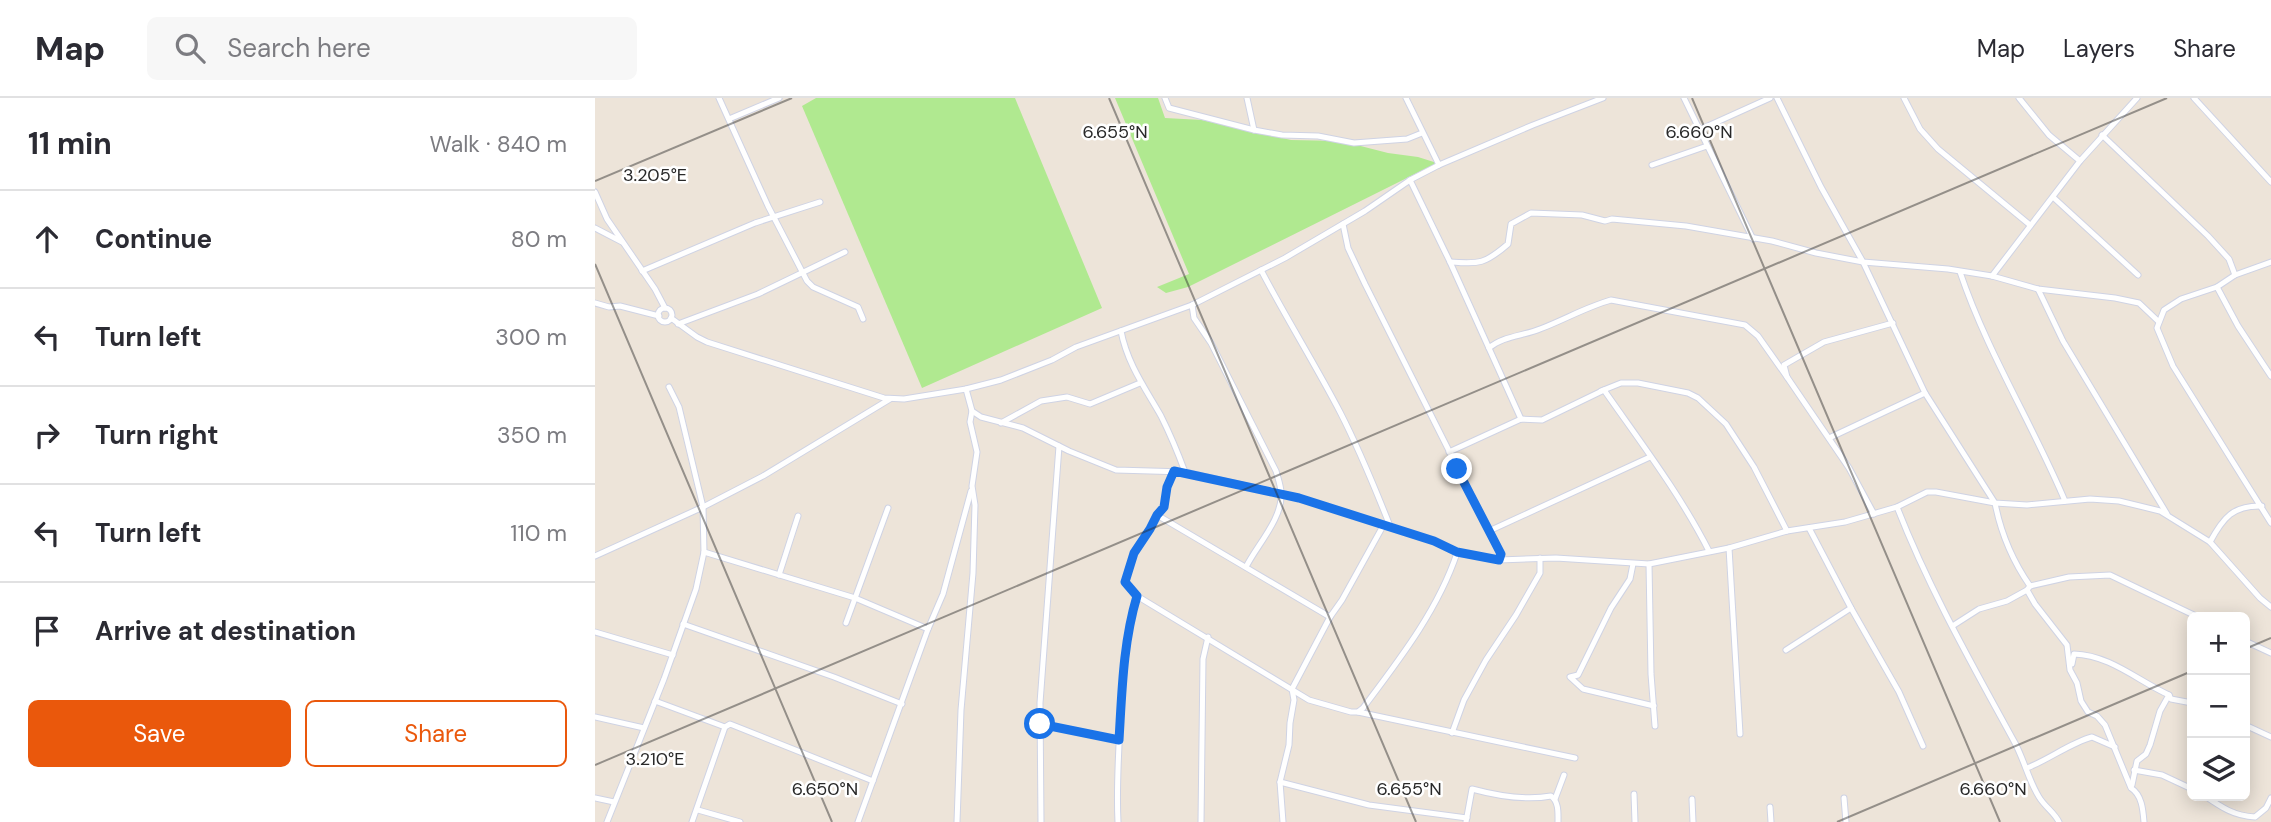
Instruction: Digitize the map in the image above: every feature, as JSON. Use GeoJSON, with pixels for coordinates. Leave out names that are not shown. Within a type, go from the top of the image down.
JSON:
{"type":"FeatureCollection","features":[{"type":"Feature","properties":{"kind":"street"},"geometry":{"type":"LineString","coordinates":[[719,98],[803,273],[813,288],[858,307],[863,319]]}},
{"type":"Feature","properties":{"kind":"street"},"geometry":{"type":"LineString","coordinates":[[729,119],[779,98]]}},
{"type":"Feature","properties":{"kind":"street"},"geometry":{"type":"LineString","coordinates":[[1165,98],[1169,108],[1282,135],[1318,136],[1354,143],[1406,139],[1422,134]]}},
{"type":"Feature","properties":{"kind":"street"},"geometry":{"type":"LineString","coordinates":[[1247,98],[1254,130]]}},
{"type":"Feature","properties":{"kind":"street"},"geometry":{"type":"LineString","coordinates":[[1406,98],[1439,165]]}},
{"type":"Feature","properties":{"kind":"street"},"geometry":{"type":"LineString","coordinates":[[595,556],[703,507],[762,476],[890,399],[966,389],[1001,380],[1052,360],[1076,346],[1192,304],[1261,270],[1343,224],[1410,180],[1439,165],[1533,124],[1603,98]]}},
{"type":"Feature","properties":{"kind":"street"},"geometry":{"type":"LineString","coordinates":[[1685,98],[1753,239]]}},
{"type":"Feature","properties":{"kind":"street"},"geometry":{"type":"LineString","coordinates":[[1699,130],[1770,98]]}},
{"type":"Feature","properties":{"kind":"street"},"geometry":{"type":"LineString","coordinates":[[1777,98],[1821,187],[1863,262],[1925,393],[1995,503],[2014,563],[2035,604],[2074,654]]}},
{"type":"Feature","properties":{"kind":"street"},"geometry":{"type":"LineString","coordinates":[[1904,98],[1920,129],[1938,149],[2031,225]]}},
{"type":"Feature","properties":{"kind":"street"},"geometry":{"type":"LineString","coordinates":[[2019,98],[2049,135],[2080,161]]}},
{"type":"Feature","properties":{"kind":"street"},"geometry":{"type":"LineString","coordinates":[[1992,276],[2080,161],[2137,98]]}},
{"type":"Feature","properties":{"kind":"street"},"geometry":{"type":"LineString","coordinates":[[2194,98],[2271,182]]}},
{"type":"Feature","properties":{"kind":"street"},"geometry":{"type":"LineString","coordinates":[[2102,135],[2208,236],[2229,259],[2235,275]]}},
{"type":"Feature","properties":{"kind":"street"},"geometry":{"type":"LineString","coordinates":[[1652,165],[1707,146]]}},
{"type":"Feature","properties":{"kind":"street"},"geometry":{"type":"LineString","coordinates":[[1410,180],[1521,419]]}},
{"type":"Feature","properties":{"kind":"street"},"geometry":{"type":"LineString","coordinates":[[595,192],[607,219],[665,308],[671,312],[671,318],[678,324],[707,342],[890,399]]}},
{"type":"Feature","properties":{"kind":"street"},"geometry":{"type":"LineString","coordinates":[[2054,198],[2138,275]]}},
{"type":"Feature","properties":{"kind":"street"},"geometry":{"type":"LineString","coordinates":[[642,271],[774,217],[820,202]]}},
{"type":"Feature","properties":{"kind":"street"},"geometry":{"type":"LineString","coordinates":[[1450,262],[1478,264],[1496,254],[1508,243],[1511,224],[1531,214],[1582,215],[1605,222],[1612,219],[1686,226],[1863,262],[1992,276],[2038,289],[2115,298],[2139,303],[2158,321]]}},
{"type":"Feature","properties":{"kind":"street"},"geometry":{"type":"LineString","coordinates":[[1343,224],[1348,248],[1359,272],[1501,554],[1499,560]]}},
{"type":"Feature","properties":{"kind":"street"},"geometry":{"type":"LineString","coordinates":[[595,228],[622,242]]}},
{"type":"Feature","properties":{"kind":"street"},"geometry":{"type":"LineString","coordinates":[[678,324],[758,294],[845,252]]}},
{"type":"Feature","properties":{"kind":"street"},"geometry":{"type":"LineString","coordinates":[[2271,262],[2235,275],[2217,288],[2181,299],[2164,310],[2157,328],[2173,366],[2271,523]]}},
{"type":"Feature","properties":{"kind":"street"},"geometry":{"type":"LineString","coordinates":[[1261,270],[1342,415],[1367,468],[1387,526]]}},
{"type":"Feature","properties":{"kind":"street"},"geometry":{"type":"LineString","coordinates":[[1960,272],[1974,312],[2066,501]]}},
{"type":"Feature","properties":{"kind":"street"},"geometry":{"type":"LineString","coordinates":[[2217,288],[2238,326],[2270,372]]}},
{"type":"Feature","properties":{"kind":"street"},"geometry":{"type":"LineString","coordinates":[[2038,289],[2063,341],[2167,515]]}},
{"type":"Feature","properties":{"kind":"street"},"geometry":{"type":"LineString","coordinates":[[1489,348],[1496,342],[1541,329],[1590,306],[1611,300],[1745,325],[1758,335],[1829,438],[1874,514]]}},
{"type":"Feature","properties":{"kind":"street"},"geometry":{"type":"LineString","coordinates":[[595,303],[659,316],[663,321],[671,318]]}},
{"type":"Feature","properties":{"kind":"street"},"geometry":{"type":"LineString","coordinates":[[1192,304],[1194,318],[1211,343],[1276,471],[1281,494],[1279,509],[1270,529],[1246,567]]}},
{"type":"Feature","properties":{"kind":"street"},"geometry":{"type":"LineString","coordinates":[[659,316],[659,311],[665,308]]}},
{"type":"Feature","properties":{"kind":"street"},"geometry":{"type":"LineString","coordinates":[[1787,377],[1784,365],[1787,362],[1824,342],[1893,323]]}},
{"type":"Feature","properties":{"kind":"street"},"geometry":{"type":"LineString","coordinates":[[1121,331],[1123,344],[1139,383],[1160,416],[1185,472]]}},
{"type":"Feature","properties":{"kind":"street"},"geometry":{"type":"LineString","coordinates":[[1001,422],[1041,401],[1067,397],[1090,404],[1139,383]]}},
{"type":"Feature","properties":{"kind":"street"},"geometry":{"type":"LineString","coordinates":[[1597,393],[1621,383],[1638,383],[1688,393],[1698,398],[1726,424],[1754,467],[1787,531]]}},
{"type":"Feature","properties":{"kind":"street"},"geometry":{"type":"LineString","coordinates":[[607,822],[673,655],[696,589],[704,552],[703,507],[679,407],[669,387]]}},
{"type":"Feature","properties":{"kind":"street"},"geometry":{"type":"LineString","coordinates":[[858,822],[943,594],[972,485],[977,452],[970,422],[972,411],[966,389]]}},
{"type":"Feature","properties":{"kind":"street"},"geometry":{"type":"LineString","coordinates":[[1449,452],[1521,419],[1542,419],[1604,390],[1692,517],[1709,551]]}},
{"type":"Feature","properties":{"kind":"street"},"geometry":{"type":"LineString","coordinates":[[1829,438],[1925,393]]}},
{"type":"Feature","properties":{"kind":"street"},"geometry":{"type":"LineString","coordinates":[[972,411],[1023,428],[1116,470],[1185,472],[1281,494],[1340,509],[1434,541],[1457,552],[1499,560],[1540,558],[1649,564],[1729,548],[1787,531],[1845,522],[1898,507],[1927,492],[1995,503],[2027,505],[2066,501],[2119,501],[2160,511],[2210,542],[2271,607]]}},
{"type":"Feature","properties":{"kind":"street"},"geometry":{"type":"LineString","coordinates":[[1041,822],[1040,724],[1048,571],[1059,446]]}},
{"type":"Feature","properties":{"kind":"street"},"geometry":{"type":"LineString","coordinates":[[1489,531],[1650,457]]}},
{"type":"Feature","properties":{"kind":"street"},"geometry":{"type":"LineString","coordinates":[[1174,471],[1167,487],[1164,507],[1134,553],[1128,571],[1125,582],[1137,596],[1309,700],[1351,712],[1575,758]]}},
{"type":"Feature","properties":{"kind":"street"},"geometry":{"type":"LineString","coordinates":[[957,822],[961,710],[974,573],[975,505],[972,485]]}},
{"type":"Feature","properties":{"kind":"street"},"geometry":{"type":"LineString","coordinates":[[2210,542],[2220,523],[2231,514],[2245,505],[2262,506]]}},
{"type":"Feature","properties":{"kind":"street"},"geometry":{"type":"LineString","coordinates":[[1898,507],[1917,556],[2027,768],[2038,797],[2059,822]]}},
{"type":"Feature","properties":{"kind":"street"},"geometry":{"type":"LineString","coordinates":[[846,624],[888,508]]}},
{"type":"Feature","properties":{"kind":"street"},"geometry":{"type":"LineString","coordinates":[[1157,515],[1330,617]]}},
{"type":"Feature","properties":{"kind":"street"},"geometry":{"type":"LineString","coordinates":[[779,575],[798,516]]}},
{"type":"Feature","properties":{"kind":"street"},"geometry":{"type":"LineString","coordinates":[[1283,822],[1280,782],[1289,745],[1294,700],[1292,690],[1330,617],[1387,526]]}},
{"type":"Feature","properties":{"kind":"street"},"geometry":{"type":"LineString","coordinates":[[1809,527],[1899,692],[1923,746]]}},
{"type":"Feature","properties":{"kind":"street"},"geometry":{"type":"LineString","coordinates":[[1729,548],[1740,734]]}},
{"type":"Feature","properties":{"kind":"street"},"geometry":{"type":"LineString","coordinates":[[704,552],[879,606],[928,629]]}},
{"type":"Feature","properties":{"kind":"street"},"geometry":{"type":"LineString","coordinates":[[1358,712],[1396,665],[1437,600],[1457,552]]}},
{"type":"Feature","properties":{"kind":"street"},"geometry":{"type":"LineString","coordinates":[[1453,733],[1464,700],[1540,573],[1540,558]]}},
{"type":"Feature","properties":{"kind":"street"},"geometry":{"type":"LineString","coordinates":[[1633,564],[1630,579],[1611,608],[1578,675],[1570,677],[1583,689],[1654,706]]}},
{"type":"Feature","properties":{"kind":"street"},"geometry":{"type":"LineString","coordinates":[[1649,564],[1655,726]]}},
{"type":"Feature","properties":{"kind":"street"},"geometry":{"type":"LineString","coordinates":[[1954,625],[1979,609],[2007,601],[2029,588],[2069,577],[2110,575],[2188,612]]}},
{"type":"Feature","properties":{"kind":"street"},"geometry":{"type":"LineString","coordinates":[[1118,822],[1124,658],[1137,596]]}},
{"type":"Feature","properties":{"kind":"street"},"geometry":{"type":"LineString","coordinates":[[1786,650],[1851,608]]}},
{"type":"Feature","properties":{"kind":"street"},"geometry":{"type":"LineString","coordinates":[[683,624],[902,704]]}},
{"type":"Feature","properties":{"kind":"street"},"geometry":{"type":"LineString","coordinates":[[595,632],[673,655]]}},
{"type":"Feature","properties":{"kind":"street"},"geometry":{"type":"LineString","coordinates":[[1201,822],[1203,659],[1208,637]]}},
{"type":"Feature","properties":{"kind":"street"},"geometry":{"type":"LineString","coordinates":[[2250,643],[2271,653]]}},
{"type":"Feature","properties":{"kind":"street"},"geometry":{"type":"LineString","coordinates":[[2067,645],[2070,670],[2077,683],[2081,701],[2088,712],[2097,716],[2105,725],[2131,788],[2135,790],[2142,806],[2144,822]]}},
{"type":"Feature","properties":{"kind":"street"},"geometry":{"type":"LineString","coordinates":[[2070,670],[2074,654]]}},
{"type":"Feature","properties":{"kind":"street"},"geometry":{"type":"LineString","coordinates":[[2074,654],[2088,654],[2110,663],[2169,695],[2171,699],[2187,702]]}},
{"type":"Feature","properties":{"kind":"street"},"geometry":{"type":"LineString","coordinates":[[2131,788],[2137,761],[2146,754],[2160,711],[2169,695]]}},
{"type":"Feature","properties":{"kind":"street"},"geometry":{"type":"LineString","coordinates":[[656,701],[726,727],[735,725],[873,780]]}},
{"type":"Feature","properties":{"kind":"street"},"geometry":{"type":"LineString","coordinates":[[595,717],[644,728]]}},
{"type":"Feature","properties":{"kind":"street"},"geometry":{"type":"LineString","coordinates":[[1040,724],[1119,740]]}},
{"type":"Feature","properties":{"kind":"street"},"geometry":{"type":"LineString","coordinates":[[692,822],[726,727]]}},
{"type":"Feature","properties":{"kind":"street"},"geometry":{"type":"LineString","coordinates":[[2250,727],[2271,737]]}},
{"type":"Feature","properties":{"kind":"street"},"geometry":{"type":"LineString","coordinates":[[2027,768],[2092,737],[2115,747]]}},
{"type":"Feature","properties":{"kind":"street"},"geometry":{"type":"LineString","coordinates":[[2134,770],[2162,775],[2187,787]]}},
{"type":"Feature","properties":{"kind":"street"},"geometry":{"type":"LineString","coordinates":[[1558,822],[1555,799],[1564,775]]}},
{"type":"Feature","properties":{"kind":"street"},"geometry":{"type":"LineString","coordinates":[[1280,782],[1369,805],[1467,820],[1472,789],[1498,796],[1551,796],[1555,799]]}},
{"type":"Feature","properties":{"kind":"street"},"geometry":{"type":"LineString","coordinates":[[1635,794],[1635,822]]}},
{"type":"Feature","properties":{"kind":"street"},"geometry":{"type":"LineString","coordinates":[[2259,822],[2271,797]]}},
{"type":"Feature","properties":{"kind":"street"},"geometry":{"type":"LineString","coordinates":[[595,798],[614,802]]}},
{"type":"Feature","properties":{"kind":"street"},"geometry":{"type":"LineString","coordinates":[[1844,798],[1846,822]]}},
{"type":"Feature","properties":{"kind":"street"},"geometry":{"type":"LineString","coordinates":[[1692,799],[1693,822]]}},
{"type":"Feature","properties":{"kind":"street"},"geometry":{"type":"LineString","coordinates":[[2213,801],[2226,811],[2243,817],[2255,817],[2262,812]]}},
{"type":"Feature","properties":{"kind":"street"},"geometry":{"type":"LineString","coordinates":[[1770,807],[1770,822]]}},
{"type":"Feature","properties":{"kind":"street"},"geometry":{"type":"LineString","coordinates":[[698,810],[740,822]]}},
{"type":"Feature","properties":{"kind":"green space"},"geometry":{"type":"Polygon","coordinates":[[[816,98],[1015,98],[1102,308],[922,388],[802,106],[816,98]]]}},
{"type":"Feature","properties":{"kind":"green space"},"geometry":{"type":"Polygon","coordinates":[[[1115,98],[1158,98],[1165,118],[1202,120],[1291,140],[1341,141],[1437,163],[1188,287],[1166,293],[1157,287],[1189,274],[1115,98]]]}},
{"type":"Feature","properties":{"kind":"route"},"geometry":{"type":"LineString","coordinates":[[1040,724],[1119,740],[1124,658],[1137,596],[1125,582],[1134,553],[1164,507],[1167,487],[1174,471],[1254,487],[1340,509],[1383,526],[1434,541],[1457,552],[1499,560],[1501,554],[1457,469]]}}]}
